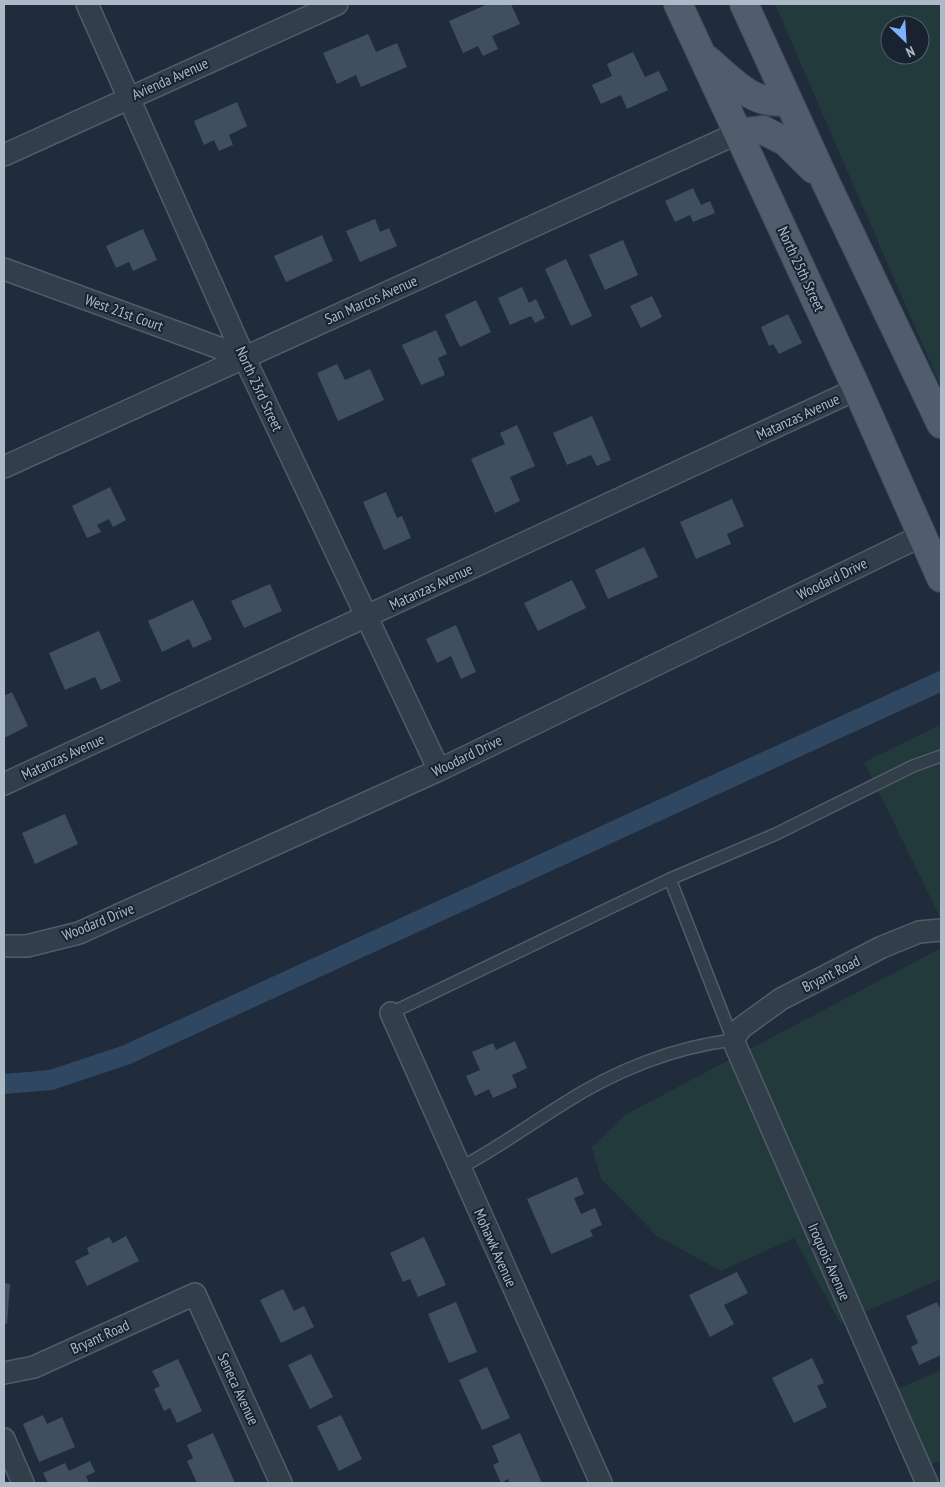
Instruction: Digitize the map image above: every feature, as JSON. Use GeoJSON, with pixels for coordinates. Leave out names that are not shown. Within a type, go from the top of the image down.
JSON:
{"type":"FeatureCollection","features":[{"type":"Feature","properties":{"kind":"main road","name":"North 25th Street"},"geometry":{"type":"LineString","coordinates":[[678,4],[857,390],[941,578]]}},
{"type":"Feature","properties":{"kind":"main road"},"geometry":{"type":"LineString","coordinates":[[744,4],[827,185],[941,424]]}},
{"type":"Feature","properties":{"kind":"main road"},"geometry":{"type":"LineString","coordinates":[[701,54],[728,78],[757,99],[775,104],[788,100]]}},
{"type":"Feature","properties":{"kind":"main road"},"geometry":{"type":"LineString","coordinates":[[738,133],[763,130],[786,142],[804,158],[827,185]]}},
{"type":"Feature","properties":{"kind":"street","name":"North 23rd Street"},"geometry":{"type":"LineString","coordinates":[[87,4],[244,357],[438,770]]}},
{"type":"Feature","properties":{"kind":"street","name":"Avienda Avenue"},"geometry":{"type":"LineString","coordinates":[[4,156],[336,4]]}},
{"type":"Feature","properties":{"kind":"street","name":"San Marcos Avenue"},"geometry":{"type":"LineString","coordinates":[[4,468],[738,133]]}},
{"type":"Feature","properties":{"kind":"street","name":"West 21st Court"},"geometry":{"type":"LineString","coordinates":[[4,269],[244,357]]}},
{"type":"Feature","properties":{"kind":"street","name":"Matanzas Avenue"},"geometry":{"type":"LineString","coordinates":[[4,784],[857,390]]}},
{"type":"Feature","properties":{"kind":"street","name":"Woodard Drive"},"geometry":{"type":"LineString","coordinates":[[4,946],[27,946],[79,933],[438,770],[921,536]]}},
{"type":"Feature","properties":{"kind":"street","name":"Bryant Road"},"geometry":{"type":"LineString","coordinates":[[733,1040],[741,1028],[781,999],[882,948],[920,932],[941,930]]}},
{"type":"Feature","properties":{"kind":"street","name":"Mohawk Avenue"},"geometry":{"type":"LineString","coordinates":[[391,1013],[601,1483]]}},
{"type":"Feature","properties":{"kind":"street","name":"Iroquois Avenue"},"geometry":{"type":"LineString","coordinates":[[733,1040],[927,1483]]}},
{"type":"Feature","properties":{"kind":"street","name":"Bryant Road"},"geometry":{"type":"LineString","coordinates":[[4,1373],[34,1367],[195,1294]]}},
{"type":"Feature","properties":{"kind":"street","name":"Seneca Avenue"},"geometry":{"type":"LineString","coordinates":[[195,1294],[281,1483]]}},
{"type":"Feature","properties":{"kind":"street"},"geometry":{"type":"LineString","coordinates":[[4,1439],[8,1463],[23,1483]]}},
{"type":"Feature","properties":{"kind":"lane"},"geometry":{"type":"LineString","coordinates":[[391,1013],[670,879],[776,834],[913,766],[941,756]]}},
{"type":"Feature","properties":{"kind":"lane"},"geometry":{"type":"LineString","coordinates":[[460,1168],[600,1083],[676,1051],[705,1043],[733,1040],[670,879]]}},
{"type":"Feature","properties":{"kind":"green space"},"geometry":{"type":"Polygon","coordinates":[[[775,4],[941,4],[941,387],[775,4]]]}},
{"type":"Feature","properties":{"kind":"green space"},"geometry":{"type":"Polygon","coordinates":[[[938,726],[941,732],[941,919],[864,762],[938,726]]]}},
{"type":"Feature","properties":{"kind":"green space"},"geometry":{"type":"Polygon","coordinates":[[[941,948],[941,1279],[840,1323],[794,1238],[721,1271],[657,1236],[601,1179],[592,1147],[625,1115],[941,948]]]}},
{"type":"Feature","properties":{"kind":"green space"},"geometry":{"type":"Polygon","coordinates":[[[941,1370],[941,1460],[918,1470],[879,1397],[941,1370]]]}},
{"type":"Feature","properties":{"kind":"building"},"geometry":{"type":"Polygon","coordinates":[[[488,4],[511,4],[520,24],[492,36],[498,49],[483,56],[478,46],[463,53],[449,21],[488,4]]]}},
{"type":"Feature","properties":{"kind":"building"},"geometry":{"type":"Polygon","coordinates":[[[368,34],[376,52],[397,43],[407,67],[361,87],[356,75],[337,84],[323,53],[368,34]]]}},
{"type":"Feature","properties":{"kind":"building"},"geometry":{"type":"Polygon","coordinates":[[[633,52],[645,77],[659,71],[668,90],[627,109],[621,95],[601,104],[592,85],[612,76],[607,64],[633,52]]]}},
{"type":"Feature","properties":{"kind":"building"},"geometry":{"type":"Polygon","coordinates":[[[237,102],[247,126],[229,135],[233,145],[219,151],[214,140],[204,145],[194,121],[237,102]]]}},
{"type":"Feature","properties":{"kind":"building"},"geometry":{"type":"Polygon","coordinates":[[[693,188],[701,205],[710,201],[715,213],[693,222],[690,215],[675,222],[665,201],[693,188]]]}},
{"type":"Feature","properties":{"kind":"building"},"geometry":{"type":"Polygon","coordinates":[[[375,219],[380,232],[389,228],[397,246],[360,262],[346,231],[375,219]]]}},
{"type":"Feature","properties":{"kind":"building"},"geometry":{"type":"Polygon","coordinates":[[[143,229],[157,260],[133,271],[129,262],[116,268],[106,246],[143,229]]]}},
{"type":"Feature","properties":{"kind":"building"},"geometry":{"type":"Polygon","coordinates":[[[322,235],[333,261],[286,282],[274,256],[322,235]]]}},
{"type":"Feature","properties":{"kind":"building"},"geometry":{"type":"Polygon","coordinates":[[[623,240],[638,275],[605,290],[589,255],[623,240]]]}},
{"type":"Feature","properties":{"kind":"building"},"geometry":{"type":"Polygon","coordinates":[[[566,259],[592,316],[571,326],[545,269],[566,259]]]}},
{"type":"Feature","properties":{"kind":"building"},"geometry":{"type":"Polygon","coordinates":[[[522,287],[529,303],[536,299],[545,318],[535,323],[531,316],[510,325],[498,298],[522,287]]]}},
{"type":"Feature","properties":{"kind":"building"},"geometry":{"type":"Polygon","coordinates":[[[652,296],[662,317],[641,328],[630,306],[652,296]]]}},
{"type":"Feature","properties":{"kind":"building"},"geometry":{"type":"Polygon","coordinates":[[[476,300],[491,332],[460,347],[445,315],[476,300]]]}},
{"type":"Feature","properties":{"kind":"building"},"geometry":{"type":"Polygon","coordinates":[[[788,314],[802,343],[779,354],[773,344],[769,346],[761,327],[788,314]]]}},
{"type":"Feature","properties":{"kind":"building"},"geometry":{"type":"Polygon","coordinates":[[[436,330],[447,354],[438,358],[445,375],[421,385],[402,345],[436,330]]]}},
{"type":"Feature","properties":{"kind":"building"},"geometry":{"type":"Polygon","coordinates":[[[337,364],[345,380],[370,369],[384,400],[338,421],[317,373],[337,364]]]}},
{"type":"Feature","properties":{"kind":"building"},"geometry":{"type":"Polygon","coordinates":[[[592,416],[611,460],[597,466],[591,455],[567,465],[553,433],[592,416]]]}},
{"type":"Feature","properties":{"kind":"building"},"geometry":{"type":"Polygon","coordinates":[[[517,425],[535,466],[510,477],[520,501],[495,513],[471,459],[505,444],[500,433],[517,425]]]}},
{"type":"Feature","properties":{"kind":"building"},"geometry":{"type":"Polygon","coordinates":[[[110,487],[126,520],[113,527],[109,519],[97,525],[101,532],[87,538],[72,506],[110,487]]]}},
{"type":"Feature","properties":{"kind":"building"},"geometry":{"type":"Polygon","coordinates":[[[386,492],[397,518],[402,516],[411,538],[384,550],[363,502],[386,492]]]}},
{"type":"Feature","properties":{"kind":"building"},"geometry":{"type":"Polygon","coordinates":[[[732,499],[744,526],[727,534],[731,544],[696,559],[680,522],[732,499]]]}},
{"type":"Feature","properties":{"kind":"building"},"geometry":{"type":"Polygon","coordinates":[[[644,547],[658,577],[608,599],[595,570],[644,547]]]}},
{"type":"Feature","properties":{"kind":"building"},"geometry":{"type":"Polygon","coordinates":[[[572,580],[586,608],[538,631],[524,603],[572,580]]]}},
{"type":"Feature","properties":{"kind":"building"},"geometry":{"type":"Polygon","coordinates":[[[270,584],[282,611],[244,628],[231,601],[270,584]]]}},
{"type":"Feature","properties":{"kind":"building"},"geometry":{"type":"Polygon","coordinates":[[[193,600],[212,639],[193,648],[189,639],[162,652],[148,621],[193,600]]]}},
{"type":"Feature","properties":{"kind":"building"},"geometry":{"type":"Polygon","coordinates":[[[456,625],[476,672],[461,679],[451,656],[437,663],[426,639],[456,625]]]}},
{"type":"Feature","properties":{"kind":"building"},"geometry":{"type":"Polygon","coordinates":[[[99,631],[121,681],[101,690],[95,677],[65,690],[49,653],[99,631]]]}},
{"type":"Feature","properties":{"kind":"building"},"geometry":{"type":"Polygon","coordinates":[[[12,692],[28,726],[4,738],[4,696],[12,692]]]}},
{"type":"Feature","properties":{"kind":"building"},"geometry":{"type":"Polygon","coordinates":[[[65,814],[78,844],[35,864],[22,833],[65,814]]]}},
{"type":"Feature","properties":{"kind":"building"},"geometry":{"type":"Polygon","coordinates":[[[515,1041],[527,1068],[512,1075],[517,1087],[493,1098],[489,1089],[475,1096],[466,1076],[480,1070],[472,1052],[493,1043],[496,1050],[515,1041]]]}},
{"type":"Feature","properties":{"kind":"building"},"geometry":{"type":"Polygon","coordinates":[[[577,1177],[584,1194],[574,1198],[581,1214],[595,1208],[602,1225],[590,1230],[593,1236],[551,1254],[527,1199],[577,1177]]]}},
{"type":"Feature","properties":{"kind":"building"},"geometry":{"type":"Polygon","coordinates":[[[126,1236],[139,1261],[87,1286],[75,1261],[89,1254],[87,1248],[109,1237],[113,1243],[126,1236]]]}},
{"type":"Feature","properties":{"kind":"building"},"geometry":{"type":"Polygon","coordinates":[[[424,1237],[446,1285],[418,1297],[410,1279],[403,1282],[390,1253],[424,1237]]]}},
{"type":"Feature","properties":{"kind":"building"},"geometry":{"type":"Polygon","coordinates":[[[737,1272],[748,1293],[724,1305],[734,1324],[710,1337],[689,1295],[737,1272]]]}},
{"type":"Feature","properties":{"kind":"building"},"geometry":{"type":"Polygon","coordinates":[[[4,1283],[10,1284],[7,1324],[4,1323],[4,1283]]]}},
{"type":"Feature","properties":{"kind":"building"},"geometry":{"type":"Polygon","coordinates":[[[283,1289],[294,1311],[304,1306],[314,1327],[281,1343],[260,1300],[283,1289]]]}},
{"type":"Feature","properties":{"kind":"building"},"geometry":{"type":"Polygon","coordinates":[[[456,1302],[477,1352],[449,1363],[428,1314],[456,1302]]]}},
{"type":"Feature","properties":{"kind":"building"},"geometry":{"type":"Polygon","coordinates":[[[937,1302],[941,1311],[941,1355],[919,1365],[911,1347],[918,1343],[906,1316],[937,1302]]]}},
{"type":"Feature","properties":{"kind":"building"},"geometry":{"type":"Polygon","coordinates":[[[311,1354],[333,1397],[310,1409],[288,1365],[311,1354]]]}},
{"type":"Feature","properties":{"kind":"building"},"geometry":{"type":"Polygon","coordinates":[[[812,1358],[824,1383],[817,1386],[827,1407],[794,1423],[772,1378],[812,1358]]]}},
{"type":"Feature","properties":{"kind":"building"},"geometry":{"type":"Polygon","coordinates":[[[178,1359],[202,1411],[177,1423],[170,1408],[164,1411],[154,1389],[160,1386],[152,1371],[178,1359]]]}},
{"type":"Feature","properties":{"kind":"building"},"geometry":{"type":"Polygon","coordinates":[[[487,1367],[510,1418],[482,1430],[459,1380],[487,1367]]]}},
{"type":"Feature","properties":{"kind":"building"},"geometry":{"type":"Polygon","coordinates":[[[43,1415],[47,1424],[62,1417],[75,1447],[39,1462],[23,1424],[43,1415]]]}},
{"type":"Feature","properties":{"kind":"building"},"geometry":{"type":"Polygon","coordinates":[[[341,1415],[362,1459],[339,1471],[317,1426],[341,1415]]]}},
{"type":"Feature","properties":{"kind":"building"},"geometry":{"type":"Polygon","coordinates":[[[213,1433],[235,1483],[197,1483],[187,1461],[193,1458],[187,1445],[213,1433]]]}},
{"type":"Feature","properties":{"kind":"building"},"geometry":{"type":"Polygon","coordinates":[[[520,1433],[542,1483],[510,1483],[508,1479],[501,1483],[493,1465],[499,1462],[492,1446],[520,1433]]]}},
{"type":"Feature","properties":{"kind":"building"},"geometry":{"type":"Polygon","coordinates":[[[90,1461],[95,1472],[86,1476],[89,1483],[48,1483],[43,1473],[65,1463],[69,1471],[90,1461]]]}},
{"type":"Feature","properties":{"kind":"waterway"},"geometry":{"type":"LineString","coordinates":[[4,1084],[51,1080],[126,1055],[941,681]]}}]}
